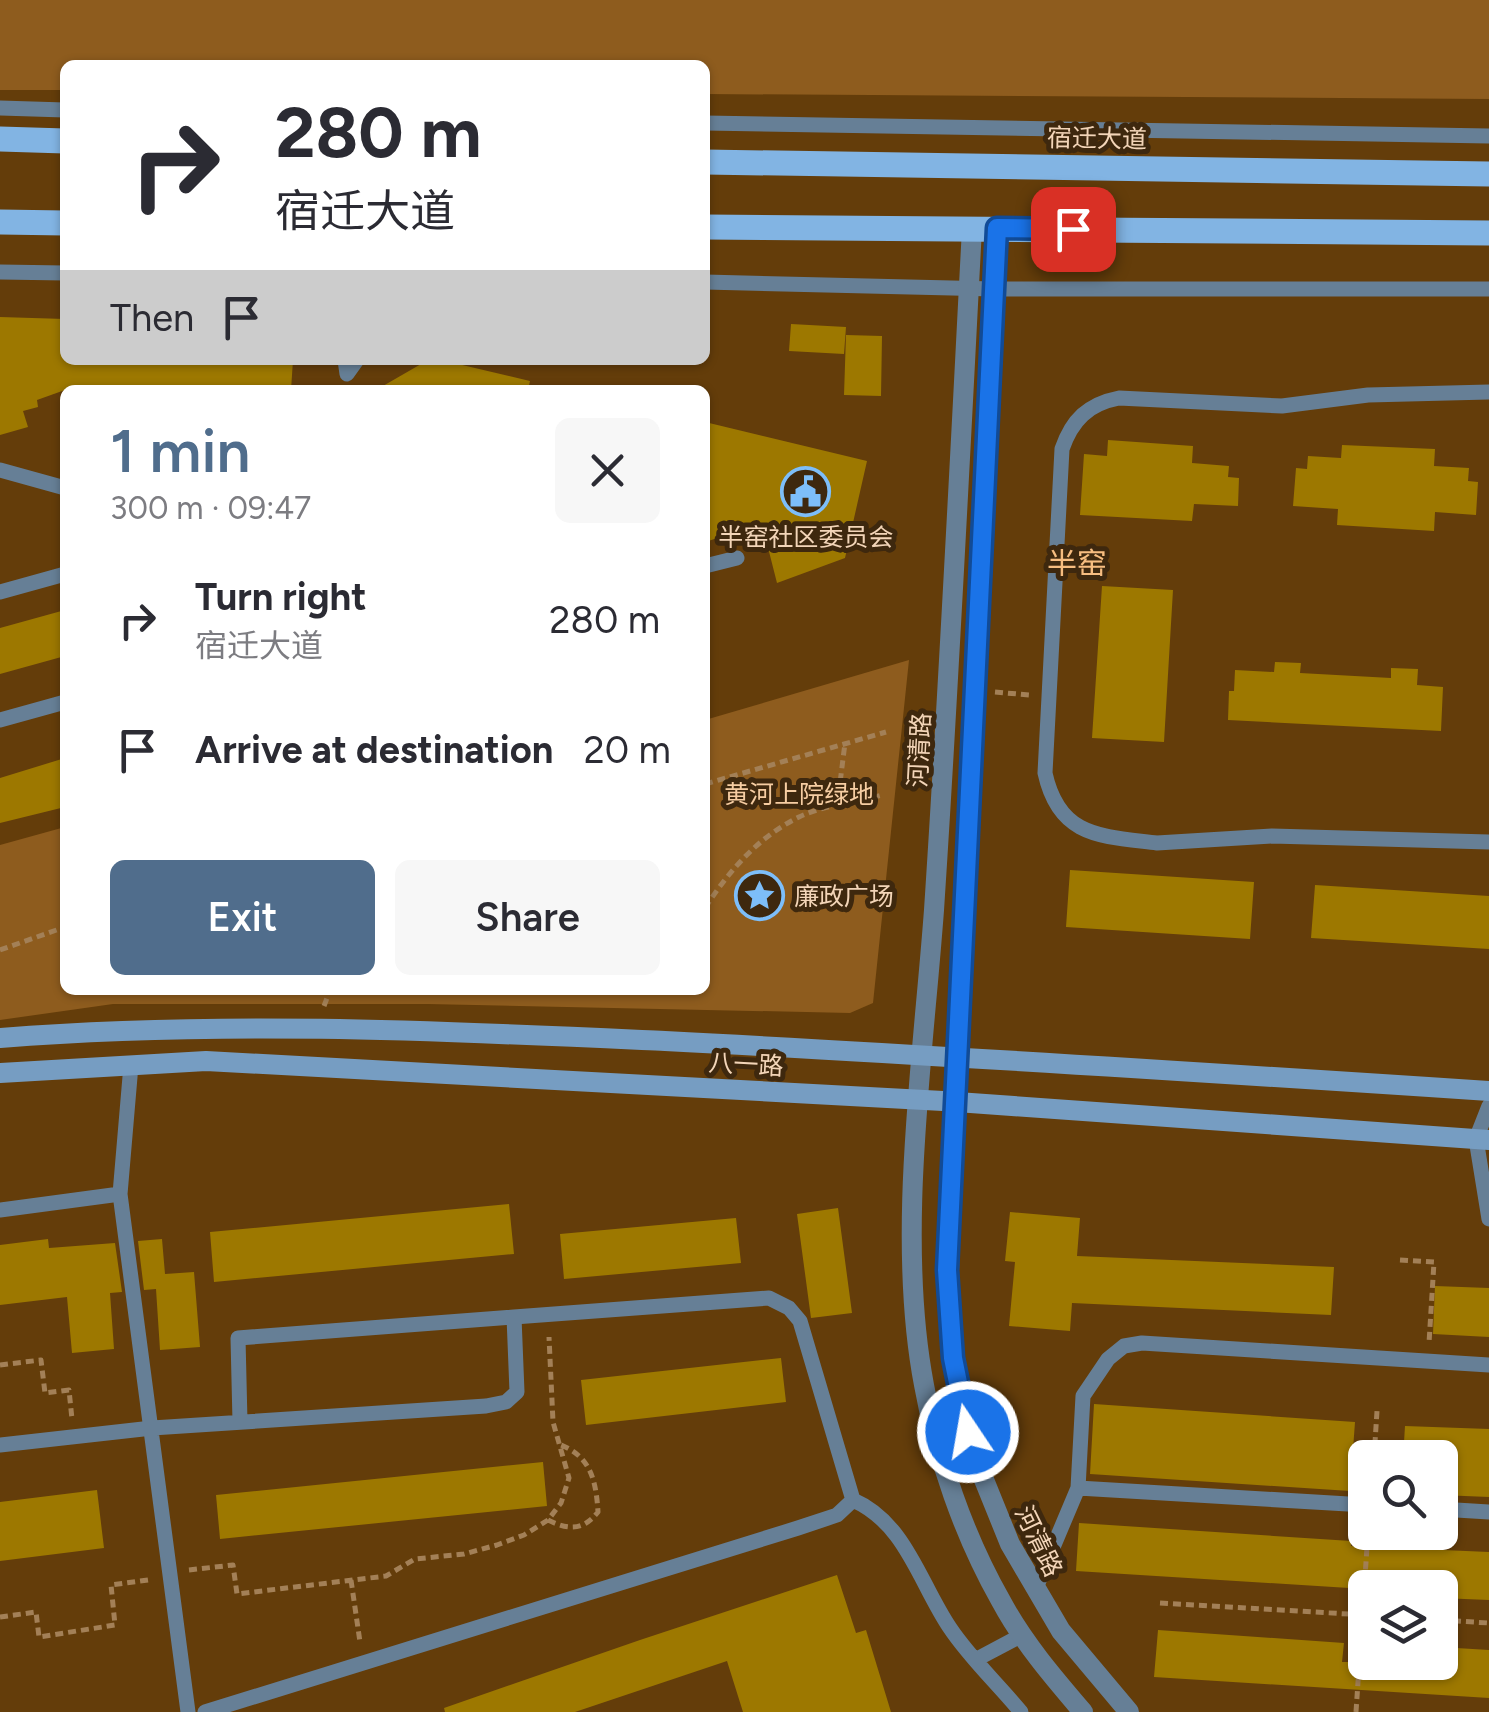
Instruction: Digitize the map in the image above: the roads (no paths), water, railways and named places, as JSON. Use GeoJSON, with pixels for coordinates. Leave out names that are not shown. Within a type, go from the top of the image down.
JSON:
{"type":"FeatureCollection","features":[{"type":"Feature","properties":{"kind":"main road"},"geometry":{"type":"LineString","coordinates":[[0,139],[60,142]]}},
{"type":"Feature","properties":{"kind":"main road","name":"宿迁大道"},"geometry":{"type":"LineString","coordinates":[[710,162],[1489,174]]}},
{"type":"Feature","properties":{"kind":"main road"},"geometry":{"type":"LineString","coordinates":[[0,222],[60,223]]}},
{"type":"Feature","properties":{"kind":"main road"},"geometry":{"type":"LineString","coordinates":[[710,227],[1489,233]]}},
{"type":"Feature","properties":{"kind":"main road","name":"八一路"},"geometry":{"type":"LineString","coordinates":[[0,1038],[103,1030],[369,1027],[956,1055],[1489,1091]]}},
{"type":"Feature","properties":{"kind":"main road","name":"八一路"},"geometry":{"type":"LineString","coordinates":[[0,1074],[131,1065],[246,1063],[954,1102],[1483,1140]]}},
{"type":"Feature","properties":{"kind":"street","name":"河清路"},"geometry":{"type":"LineString","coordinates":[[985,228],[969,289],[914,1182],[913,1296],[924,1388],[946,1466],[976,1548],[1001,1602],[1022,1635],[1083,1712]]}},
{"type":"Feature","properties":{"kind":"street","name":"河清路"},"geometry":{"type":"LineString","coordinates":[[985,228],[994,289],[947,1270],[953,1358],[974,1455],[1010,1544],[1060,1631],[1129,1712]]}},
{"type":"Feature","properties":{"kind":"lane"},"geometry":{"type":"LineString","coordinates":[[0,108],[60,110]]}},
{"type":"Feature","properties":{"kind":"lane"},"geometry":{"type":"LineString","coordinates":[[710,123],[1489,136]]}},
{"type":"Feature","properties":{"kind":"lane"},"geometry":{"type":"LineString","coordinates":[[0,272],[60,273]]}},
{"type":"Feature","properties":{"kind":"lane"},"geometry":{"type":"LineString","coordinates":[[710,282],[969,289],[1489,289]]}},
{"type":"Feature","properties":{"kind":"lane"},"geometry":{"type":"LineString","coordinates":[[1489,392],[1368,395],[1282,406],[1119,398],[1098,402],[1080,416],[1062,449],[1045,773],[1058,812],[1070,822],[1085,830],[1129,840],[1157,843],[1311,836],[1489,842]]}},
{"type":"Feature","properties":{"kind":"lane"},"geometry":{"type":"LineString","coordinates":[[0,470],[60,487]]}},
{"type":"Feature","properties":{"kind":"lane"},"geometry":{"type":"LineString","coordinates":[[710,565],[737,558]]}},
{"type":"Feature","properties":{"kind":"lane"},"geometry":{"type":"LineString","coordinates":[[0,592],[60,575]]}},
{"type":"Feature","properties":{"kind":"lane"},"geometry":{"type":"LineString","coordinates":[[0,720],[60,703]]}},
{"type":"Feature","properties":{"kind":"lane"},"geometry":{"type":"LineString","coordinates":[[131,1065],[120,1194],[188,1712]]}},
{"type":"Feature","properties":{"kind":"lane"},"geometry":{"type":"LineString","coordinates":[[1489,1106],[1483,1140],[1489,1219]]}},
{"type":"Feature","properties":{"kind":"lane"},"geometry":{"type":"LineString","coordinates":[[0,1210],[120,1194]]}},
{"type":"Feature","properties":{"kind":"lane"},"geometry":{"type":"LineString","coordinates":[[240,1422],[238,1338],[769,1298],[788,1308],[800,1321],[853,1500]]}},
{"type":"Feature","properties":{"kind":"lane"},"geometry":{"type":"LineString","coordinates":[[0,1445],[152,1428],[506,1402],[517,1392],[514,1316]]}},
{"type":"Feature","properties":{"kind":"lane"},"geometry":{"type":"LineString","coordinates":[[1035,1590],[1078,1488],[1084,1396],[1108,1359],[1124,1346],[1489,1365]]}},
{"type":"Feature","properties":{"kind":"lane"},"geometry":{"type":"LineString","coordinates":[[1078,1488],[1348,1503]]}},
{"type":"Feature","properties":{"kind":"lane"},"geometry":{"type":"LineString","coordinates":[[853,1500],[865,1505],[900,1538],[950,1629],[1020,1712]]}},
{"type":"Feature","properties":{"kind":"lane"},"geometry":{"type":"LineString","coordinates":[[205,1712],[798,1528],[837,1514],[853,1500]]}},
{"type":"Feature","properties":{"kind":"lane"},"geometry":{"type":"LineString","coordinates":[[1458,1510],[1489,1512]]}},
{"type":"Feature","properties":{"kind":"lane"},"geometry":{"type":"LineString","coordinates":[[977,1659],[1022,1635]]}},
{"type":"Feature","properties":{"kind":"place","name":"半窑社区委员会"},"geometry":{"type":"Point","coordinates":[806,491]}},
{"type":"Feature","properties":{"kind":"place","name":"廉政广场"},"geometry":{"type":"Point","coordinates":[759,896]}},
{"type":"Feature","properties":{"kind":"district","name":"半窑"},"geometry":{"type":"Point","coordinates":[1077,563]}},
{"type":"Feature","properties":{"kind":"park label","name":"黄河上院绿地"},"geometry":{"type":"Point","coordinates":[799,794]}}]}
